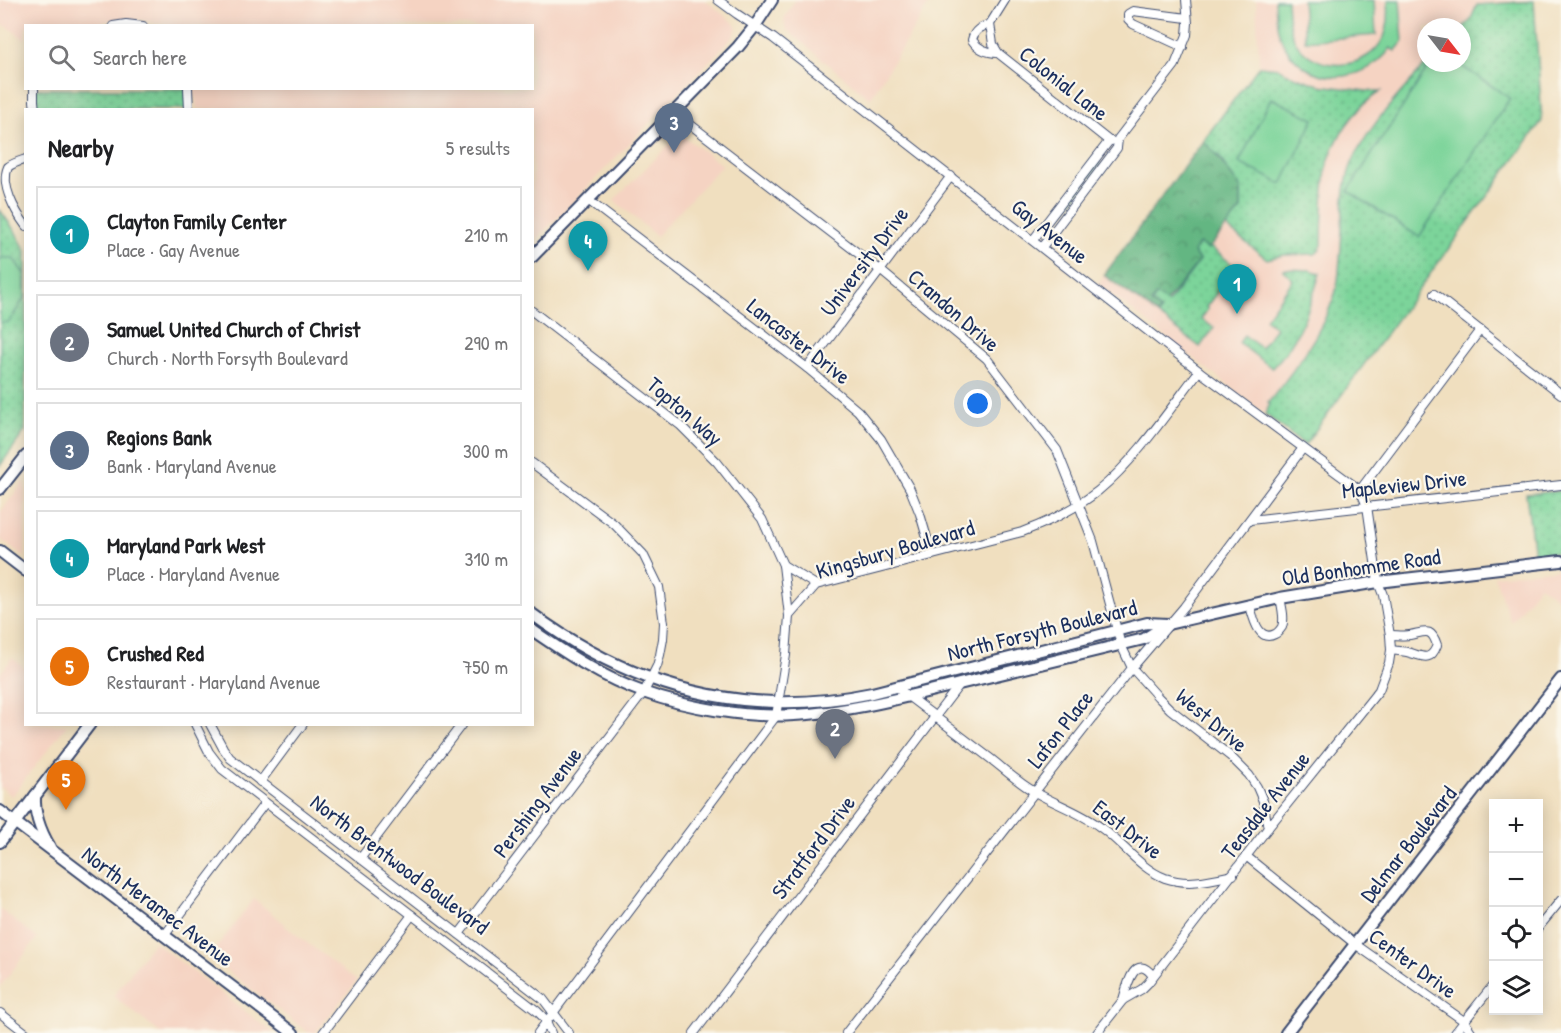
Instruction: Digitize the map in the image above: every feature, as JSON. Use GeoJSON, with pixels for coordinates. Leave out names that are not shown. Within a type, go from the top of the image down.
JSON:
{"type":"FeatureCollection","features":[{"type":"Feature","properties":{"kind":"street","name":"Gay Avenue"},"geometry":{"type":"LineString","coordinates":[[718,0],[773,38],[1199,371],[1360,490]]}},
{"type":"Feature","properties":{"kind":"street"},"geometry":{"type":"LineString","coordinates":[[534,255],[738,47],[772,0]]}},
{"type":"Feature","properties":{"kind":"street","name":"Colonial Lane"},"geometry":{"type":"LineString","coordinates":[[1005,0],[990,24],[993,45],[998,53],[1109,141]]}},
{"type":"Feature","properties":{"kind":"street","name":"Colonial Lane"},"geometry":{"type":"LineString","coordinates":[[1042,247],[1117,148],[1118,139],[1175,65],[1187,35],[1186,0]]}},
{"type":"Feature","properties":{"kind":"street"},"geometry":{"type":"LineString","coordinates":[[1183,47],[1133,24],[1128,19],[1128,14],[1134,10],[1187,18]]}},
{"type":"Feature","properties":{"kind":"street","name":"Colonial Lane"},"geometry":{"type":"LineString","coordinates":[[990,24],[979,28],[973,34],[972,40],[984,51],[998,53]]}},
{"type":"Feature","properties":{"kind":"street"},"geometry":{"type":"LineString","coordinates":[[34,90],[35,108]]}},
{"type":"Feature","properties":{"kind":"street"},"geometry":{"type":"LineString","coordinates":[[188,90],[189,108]]}},
{"type":"Feature","properties":{"kind":"street","name":"Crandon Drive"},"geometry":{"type":"LineString","coordinates":[[674,112],[880,270],[987,359],[1057,450],[1098,557],[1121,645]]}},
{"type":"Feature","properties":{"kind":"street","name":"Colonial Lane"},"geometry":{"type":"LineString","coordinates":[[1033,240],[1109,141],[1118,139]]}},
{"type":"Feature","properties":{"kind":"street"},"geometry":{"type":"LineString","coordinates":[[1096,159],[1101,158],[1104,164]]}},
{"type":"Feature","properties":{"kind":"street"},"geometry":{"type":"LineString","coordinates":[[24,160],[7,168],[2,178],[2,188],[6,199],[24,223]]}},
{"type":"Feature","properties":{"kind":"street","name":"University Drive"},"geometry":{"type":"LineString","coordinates":[[807,368],[951,176]]}},
{"type":"Feature","properties":{"kind":"street","name":"Lancaster Drive"},"geometry":{"type":"LineString","coordinates":[[588,200],[807,368],[858,411],[881,439],[910,489],[932,555]]}},
{"type":"Feature","properties":{"kind":"street"},"geometry":{"type":"LineString","coordinates":[[1434,294],[1561,394]]}},
{"type":"Feature","properties":{"kind":"street","name":"Topton Way"},"geometry":{"type":"LineString","coordinates":[[534,313],[680,425],[717,462],[762,519],[783,565],[789,616]]}},
{"type":"Feature","properties":{"kind":"street"},"geometry":{"type":"LineString","coordinates":[[1360,490],[1480,330]]}},
{"type":"Feature","properties":{"kind":"street","name":"Kingsbury Boulevard"},"geometry":{"type":"LineString","coordinates":[[789,616],[816,585],[1022,532],[1050,521],[1079,504],[1098,491],[1124,466],[1199,371]]}},
{"type":"Feature","properties":{"kind":"street","name":"Lafon Place"},"geometry":{"type":"LineString","coordinates":[[846,1033],[1132,668],[1184,607],[1303,448]]}},
{"type":"Feature","properties":{"kind":"street"},"geometry":{"type":"LineString","coordinates":[[0,489],[24,459]]}},
{"type":"Feature","properties":{"kind":"street","name":"Pershing Avenue"},"geometry":{"type":"LineString","coordinates":[[459,934],[644,692],[660,655],[663,623],[659,587],[643,554],[614,524],[534,464]]}},
{"type":"Feature","properties":{"kind":"street","name":"Mapleview Drive"},"geometry":{"type":"LineString","coordinates":[[1250,520],[1561,484]]}},
{"type":"Feature","properties":{"kind":"street","name":"Teasdale Avenue"},"geometry":{"type":"LineString","coordinates":[[1123,1000],[1142,989],[1154,976],[1268,828],[1379,690],[1389,663],[1390,635],[1383,595],[1378,582],[1367,506],[1360,490]]}},
{"type":"Feature","properties":{"kind":"street"},"geometry":{"type":"LineString","coordinates":[[0,552],[24,570]]}},
{"type":"Feature","properties":{"kind":"street","name":"Old Bonhomme Road"},"geometry":{"type":"LineString","coordinates":[[1168,624],[1280,598],[1378,582],[1561,561]]}},
{"type":"Feature","properties":{"kind":"street"},"geometry":{"type":"LineString","coordinates":[[783,565],[816,585]]}},
{"type":"Feature","properties":{"kind":"street"},"geometry":{"type":"LineString","coordinates":[[1250,606],[1258,629],[1270,636],[1278,633],[1282,627],[1280,598]]}},
{"type":"Feature","properties":{"kind":"street"},"geometry":{"type":"LineString","coordinates":[[538,1033],[776,716],[786,656],[789,616]]}},
{"type":"Feature","properties":{"kind":"street","name":"North Forsyth Boulevard"},"geometry":{"type":"LineString","coordinates":[[537,617],[578,645],[651,679],[711,696],[778,702],[850,697],[1147,623],[1168,624]]}},
{"type":"Feature","properties":{"kind":"street","name":"North Forsyth Boulevard"},"geometry":{"type":"LineString","coordinates":[[534,631],[589,667],[644,692],[715,710],[794,716],[841,710],[909,696],[1121,645],[1144,639],[1168,624]]}},
{"type":"Feature","properties":{"kind":"street"},"geometry":{"type":"LineString","coordinates":[[1390,635],[1430,633],[1434,636],[1437,645],[1435,652],[1420,657],[1409,652],[1391,650]]}},
{"type":"Feature","properties":{"kind":"street","name":"West Drive"},"geometry":{"type":"LineString","coordinates":[[1121,645],[1132,668],[1158,697],[1230,756],[1249,775],[1263,801],[1268,828]]}},
{"type":"Feature","properties":{"kind":"street","name":"Delmar Boulevard"},"geometry":{"type":"LineString","coordinates":[[1286,1033],[1561,679]]}},
{"type":"Feature","properties":{"kind":"street","name":"Stratford Drive"},"geometry":{"type":"LineString","coordinates":[[694,1033],[961,683]]}},
{"type":"Feature","properties":{"kind":"street","name":"East Drive"},"geometry":{"type":"LineString","coordinates":[[896,687],[1034,792],[1100,826],[1139,862],[1158,875],[1188,882],[1233,874]]}},
{"type":"Feature","properties":{"kind":"street"},"geometry":{"type":"LineString","coordinates":[[0,842],[88,726]]}},
{"type":"Feature","properties":{"kind":"street","name":"North Brentwood Boulevard"},"geometry":{"type":"LineString","coordinates":[[196,726],[218,765],[537,1011],[551,1033]]}},
{"type":"Feature","properties":{"kind":"street","name":"North Brentwood Boulevard"},"geometry":{"type":"LineString","coordinates":[[211,726],[230,758],[543,999],[569,1033]]}},
{"type":"Feature","properties":{"kind":"street"},"geometry":{"type":"LineString","coordinates":[[260,782],[302,726]]}},
{"type":"Feature","properties":{"kind":"street"},"geometry":{"type":"LineString","coordinates":[[360,859],[460,726]]}},
{"type":"Feature","properties":{"kind":"street"},"geometry":{"type":"LineString","coordinates":[[36,795],[38,819],[52,850]]}},
{"type":"Feature","properties":{"kind":"street"},"geometry":{"type":"LineString","coordinates":[[165,936],[265,803]]}},
{"type":"Feature","properties":{"kind":"street","name":"North Meramec Avenue"},"geometry":{"type":"LineString","coordinates":[[0,811],[293,1033]]}},
{"type":"Feature","properties":{"kind":"street","name":"Center Drive"},"geometry":{"type":"LineString","coordinates":[[1246,856],[1355,944],[1464,1021],[1472,1033]]}},
{"type":"Feature","properties":{"kind":"street"},"geometry":{"type":"LineString","coordinates":[[1543,923],[1561,900]]}},
{"type":"Feature","properties":{"kind":"street"},"geometry":{"type":"LineString","coordinates":[[323,1033],[412,915]]}},
{"type":"Feature","properties":{"kind":"street","name":"Teasdale Avenue"},"geometry":{"type":"LineString","coordinates":[[1097,1033],[1123,1000],[1132,973],[1136,969],[1147,969],[1154,976]]}},
{"type":"Feature","properties":{"kind":"street"},"geometry":{"type":"LineString","coordinates":[[1455,1033],[1489,990]]}},
{"type":"Feature","properties":{"kind":"street"},"geometry":{"type":"LineString","coordinates":[[0,1013],[26,1033]]}},
{"type":"Feature","properties":{"kind":"shaded area"},"geometry":{"type":"Polygon","coordinates":[[[0,0],[705,0],[737,28],[733,37],[534,242],[534,108],[197,108],[194,90],[534,90],[534,24],[157,24],[141,20],[113,20],[96,24],[24,24],[24,39],[0,24],[0,0]]]}},
{"type":"Feature","properties":{"kind":"shaded area"},"geometry":{"type":"Polygon","coordinates":[[[795,0],[931,0],[870,99],[786,29],[784,19],[795,0]]]}},
{"type":"Feature","properties":{"kind":"shaded area"},"geometry":{"type":"Polygon","coordinates":[[[1256,0],[1534,0],[1542,121],[1305,445],[1098,284],[1259,66],[1256,0]]]}},
{"type":"Feature","properties":{"kind":"shaded area"},"geometry":{"type":"Polygon","coordinates":[[[680,134],[722,165],[656,236],[614,200],[680,134]]]}},
{"type":"Feature","properties":{"kind":"shaded area"},"geometry":{"type":"Polygon","coordinates":[[[24,480],[24,557],[0,539],[0,513],[24,480]]]}},
{"type":"Feature","properties":{"kind":"shaded area"},"geometry":{"type":"Polygon","coordinates":[[[1561,569],[1561,601],[1540,585],[1511,622],[1494,576],[1561,569]]]}},
{"type":"Feature","properties":{"kind":"shaded area"},"geometry":{"type":"Polygon","coordinates":[[[12,658],[24,667],[24,726],[66,726],[12,796],[0,787],[0,674],[12,658]]]}},
{"type":"Feature","properties":{"kind":"shaded area"},"geometry":{"type":"Polygon","coordinates":[[[254,899],[285,926],[357,981],[315,1033],[309,1033],[209,957],[254,899]]]}},
{"type":"Feature","properties":{"kind":"shaded area"},"geometry":{"type":"Polygon","coordinates":[[[0,909],[37,938],[0,987],[0,909]]]}},
{"type":"Feature","properties":{"kind":"shaded area"},"geometry":{"type":"Polygon","coordinates":[[[154,942],[274,1033],[160,1033],[113,996],[154,942]]]}},
{"type":"Feature","properties":{"kind":"green space"},"geometry":{"type":"Polygon","coordinates":[[[1275,0],[1287,0],[1292,35],[1307,54],[1318,61],[1331,64],[1356,62],[1377,48],[1387,28],[1388,0],[1400,0],[1403,42],[1395,51],[1391,48],[1367,69],[1352,75],[1337,77],[1322,75],[1296,60],[1285,46],[1278,30],[1275,0]]]}},
{"type":"Feature","properties":{"kind":"green space"},"geometry":{"type":"Polygon","coordinates":[[[1302,0],[1374,0],[1376,35],[1305,41],[1302,0]]]}},
{"type":"Feature","properties":{"kind":"green space"},"geometry":{"type":"Polygon","coordinates":[[[1534,1],[1542,121],[1305,445],[1265,414],[1270,404],[1268,403],[1315,338],[1335,294],[1339,276],[1344,194],[1353,160],[1381,116],[1419,72],[1471,72],[1471,19],[1477,5],[1534,1]]]}},
{"type":"Feature","properties":{"kind":"green space"},"geometry":{"type":"Polygon","coordinates":[[[1259,66],[1279,68],[1286,73],[1319,85],[1381,91],[1362,106],[1346,125],[1329,159],[1323,203],[1322,245],[1315,254],[1284,255],[1267,259],[1226,227],[1241,209],[1241,188],[1221,159],[1203,141],[1259,66]]]}},
{"type":"Feature","properties":{"kind":"green space"},"geometry":{"type":"Polygon","coordinates":[[[1425,72],[1471,72],[1510,98],[1419,237],[1348,191],[1425,72]]]}},
{"type":"Feature","properties":{"kind":"green space"},"geometry":{"type":"Polygon","coordinates":[[[34,90],[188,90],[189,108],[35,108],[34,90]]]}},
{"type":"Feature","properties":{"kind":"green space"},"geometry":{"type":"Polygon","coordinates":[[[1271,98],[1314,119],[1282,184],[1239,163],[1271,98]]]}},
{"type":"Feature","properties":{"kind":"green space"},"geometry":{"type":"Polygon","coordinates":[[[1203,141],[1241,188],[1241,209],[1210,247],[1207,249],[1200,244],[1196,248],[1195,254],[1200,260],[1166,302],[1156,295],[1151,303],[1160,310],[1158,315],[1104,275],[1203,141]]]}},
{"type":"Feature","properties":{"kind":"green space"},"geometry":{"type":"Polygon","coordinates":[[[1098,161],[1100,165],[1054,225],[1048,228],[1049,225],[1098,161]]]}},
{"type":"Feature","properties":{"kind":"green space"},"geometry":{"type":"Polygon","coordinates":[[[0,210],[24,247],[24,432],[0,466],[0,210]]]}},
{"type":"Feature","properties":{"kind":"green space"},"geometry":{"type":"Polygon","coordinates":[[[1200,244],[1210,247],[1237,268],[1224,288],[1222,286],[1206,307],[1208,309],[1201,319],[1214,328],[1200,347],[1158,315],[1161,311],[1151,303],[1157,295],[1168,303],[1200,260],[1194,252],[1200,244]]]}},
{"type":"Feature","properties":{"kind":"green space"},"geometry":{"type":"Polygon","coordinates":[[[0,258],[13,258],[24,274],[24,299],[9,322],[0,323],[0,258]]]}},
{"type":"Feature","properties":{"kind":"green space"},"geometry":{"type":"Polygon","coordinates":[[[1284,269],[1310,270],[1320,273],[1296,336],[1272,368],[1239,343],[1244,335],[1261,348],[1276,328],[1265,319],[1293,280],[1284,269]]]}},
{"type":"Feature","properties":{"kind":"green space"},"geometry":{"type":"Polygon","coordinates":[[[1561,491],[1561,552],[1534,555],[1526,494],[1561,491]]]}},
{"type":"Feature","properties":{"kind":"place","name":"Regions Bank"},"geometry":{"type":"Point","coordinates":[674,153]}},
{"type":"Feature","properties":{"kind":"place","name":"Maryland Park West"},"geometry":{"type":"Point","coordinates":[588,271]}},
{"type":"Feature","properties":{"kind":"place","name":"Clayton Family Center"},"geometry":{"type":"Point","coordinates":[1237,314]}},
{"type":"Feature","properties":{"kind":"place","name":"Samuel United Church of Christ"},"geometry":{"type":"Point","coordinates":[835,759]}},
{"type":"Feature","properties":{"kind":"place","name":"Crushed Red"},"geometry":{"type":"Point","coordinates":[66,810]}}]}
